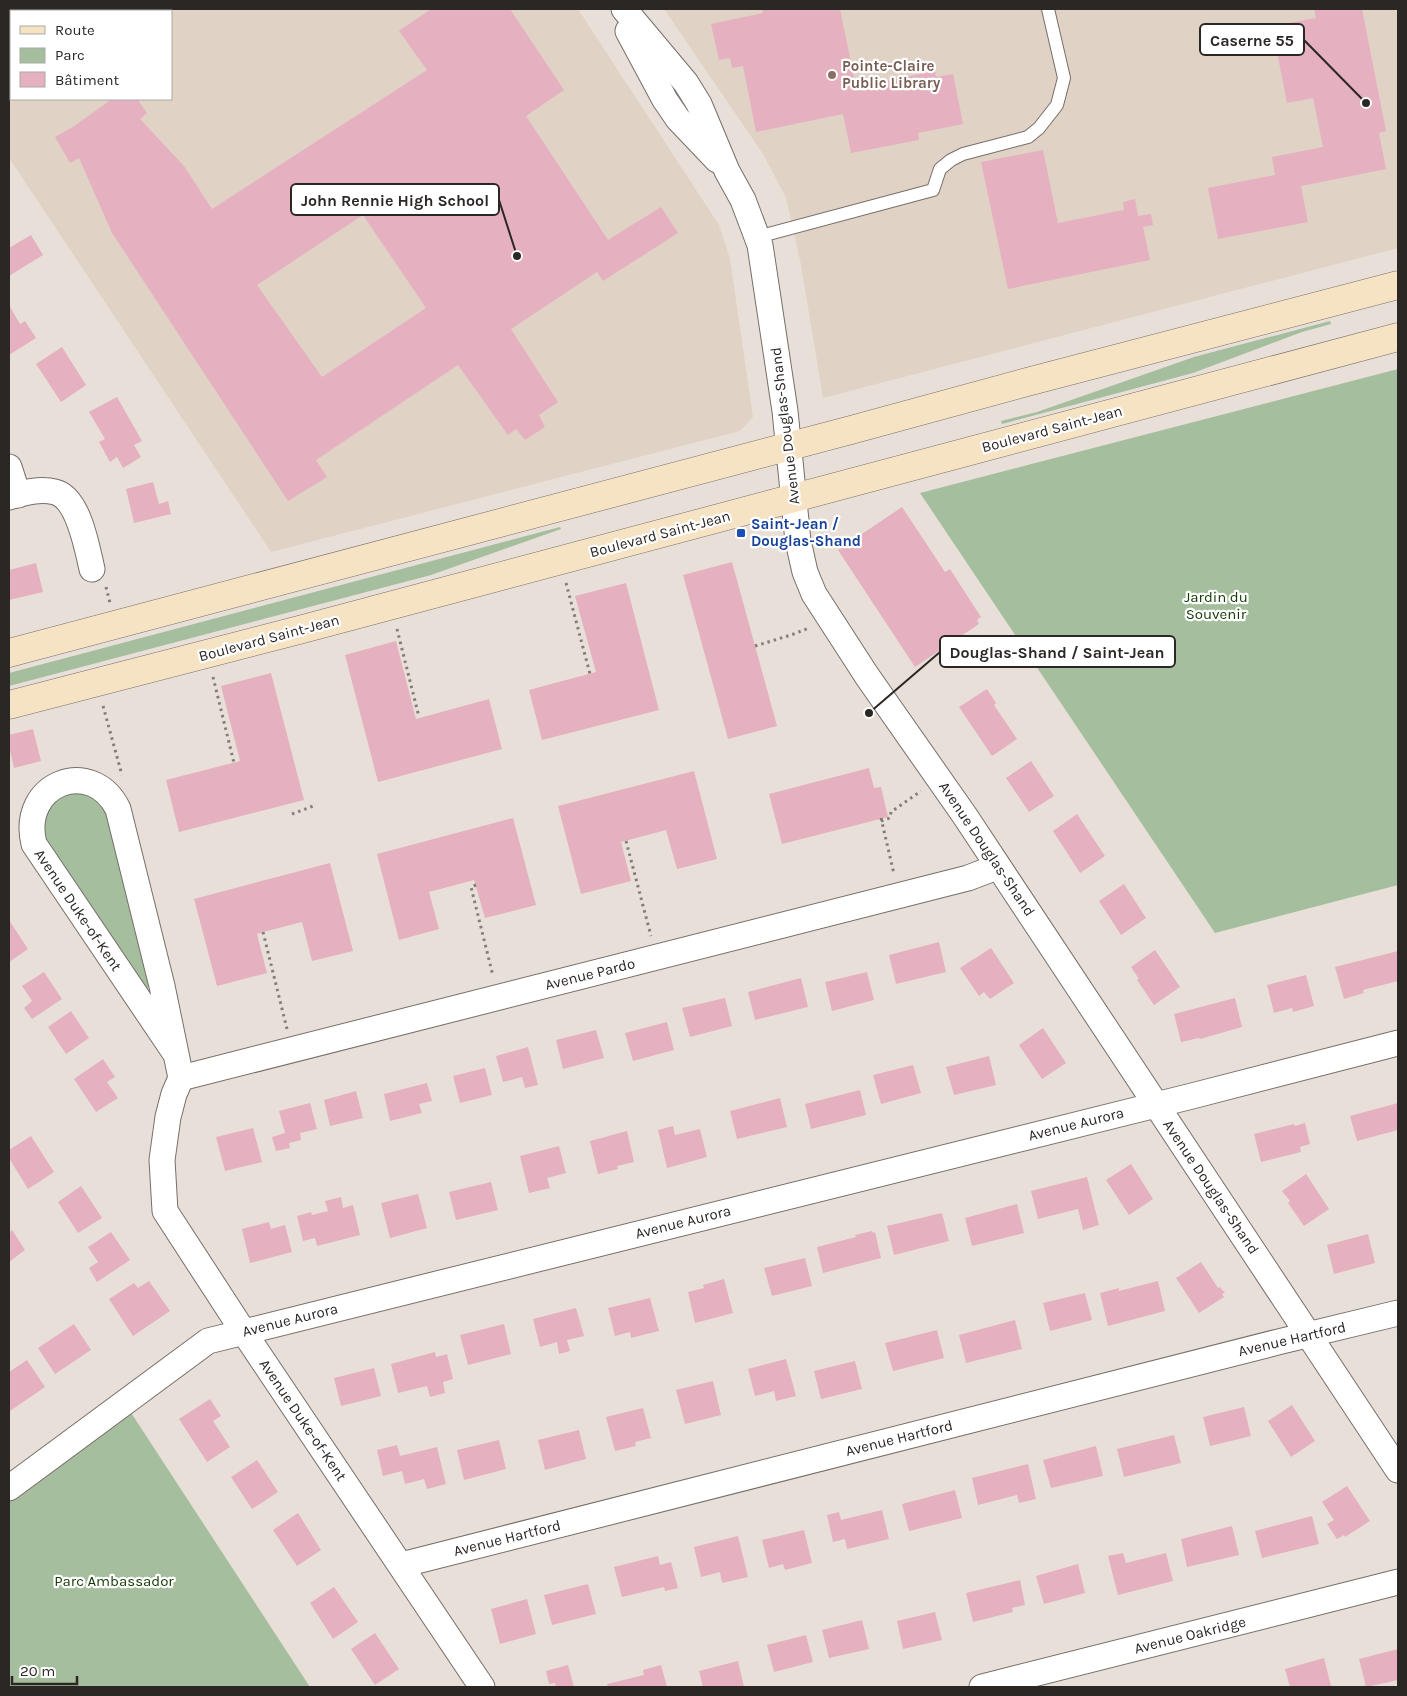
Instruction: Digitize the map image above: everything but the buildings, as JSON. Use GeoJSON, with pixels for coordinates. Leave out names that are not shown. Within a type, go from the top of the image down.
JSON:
{"type":"FeatureCollection","features":[{"type":"Feature","properties":{"kind":"main road"},"geometry":{"type":"LineString","coordinates":[[9,653],[1398,285]]}},
{"type":"Feature","properties":{"kind":"main road","name":"Boulevard Saint-Jean"},"geometry":{"type":"LineString","coordinates":[[9,705],[794,499],[1398,337]]}},
{"type":"Feature","properties":{"kind":"street","name":"Avenue Douglas-Shand"},"geometry":{"type":"LineString","coordinates":[[616,9],[665,100],[675,114],[727,171]]}},
{"type":"Feature","properties":{"kind":"street","name":"Avenue Douglas-Shand"},"geometry":{"type":"LineString","coordinates":[[624,9],[694,96],[727,171],[744,200],[757,236],[785,411],[798,541],[805,572],[814,594],[866,676],[933,768],[1398,1470]]}},
{"type":"Feature","properties":{"kind":"street"},"geometry":{"type":"LineString","coordinates":[[9,467],[14,496],[46,491],[63,495],[77,515],[98,575]]}},
{"type":"Feature","properties":{"kind":"street","name":"Avenue Duke-of-Kent"},"geometry":{"type":"LineString","coordinates":[[175,1053],[34,844],[31,824],[35,806],[40,798],[53,786],[76,781],[93,784],[108,794],[118,809],[162,986],[181,1078],[174,1094],[168,1117],[162,1160],[166,1211],[243,1332],[482,1687]]}},
{"type":"Feature","properties":{"kind":"street","name":"Avenue Pardo"},"geometry":{"type":"LineString","coordinates":[[181,1078],[968,878],[997,865]]}},
{"type":"Feature","properties":{"kind":"street","name":"Avenue Aurora"},"geometry":{"type":"LineString","coordinates":[[9,1488],[208,1341],[1398,1043]]}},
{"type":"Feature","properties":{"kind":"street","name":"Avenue Hartford"},"geometry":{"type":"LineString","coordinates":[[401,1565],[1398,1313]]}},
{"type":"Feature","properties":{"kind":"street","name":"Avenue Oakridge"},"geometry":{"type":"LineString","coordinates":[[982,1687],[1398,1582]]}},
{"type":"Feature","properties":{"kind":"lane"},"geometry":{"type":"LineString","coordinates":[[757,236],[933,190],[940,169],[951,160],[963,154],[1028,138],[1039,128],[1057,104],[1064,78],[1048,9]]}},
{"type":"Feature","properties":{"kind":"path"},"geometry":{"type":"LineString","coordinates":[[98,575],[110,606]]}},
{"type":"Feature","properties":{"kind":"path"},"geometry":{"type":"LineString","coordinates":[[566,580],[590,674]]}},
{"type":"Feature","properties":{"kind":"path"},"geometry":{"type":"LineString","coordinates":[[396,626],[419,717]]}},
{"type":"Feature","properties":{"kind":"path"},"geometry":{"type":"LineString","coordinates":[[755,646],[791,635],[812,626]]}},
{"type":"Feature","properties":{"kind":"path"},"geometry":{"type":"LineString","coordinates":[[212,674],[234,763]]}},
{"type":"Feature","properties":{"kind":"path"},"geometry":{"type":"LineString","coordinates":[[102,703],[124,783]]}},
{"type":"Feature","properties":{"kind":"path"},"geometry":{"type":"LineString","coordinates":[[895,878],[881,820],[890,818],[891,812],[924,789]]}},
{"type":"Feature","properties":{"kind":"path"},"geometry":{"type":"LineString","coordinates":[[292,814],[316,805]]}},
{"type":"Feature","properties":{"kind":"path"},"geometry":{"type":"LineString","coordinates":[[626,841],[652,940]]}},
{"type":"Feature","properties":{"kind":"path"},"geometry":{"type":"LineString","coordinates":[[476,885],[471,886],[494,979]]}},
{"type":"Feature","properties":{"kind":"path"},"geometry":{"type":"LineString","coordinates":[[263,932],[288,1032]]}},
{"type":"Feature","properties":{"kind":"shaded area"},"geometry":{"type":"Polygon","coordinates":[[[9,9],[578,9],[719,225],[730,259],[753,417],[740,431],[271,552],[9,158],[9,9]]]}},
{"type":"Feature","properties":{"kind":"shaded area"},"geometry":{"type":"Polygon","coordinates":[[[664,9],[1398,9],[1398,248],[823,398],[800,260],[786,198],[763,154],[664,9]]]}},
{"type":"Feature","properties":{"kind":"green space"},"geometry":{"type":"Polygon","coordinates":[[[1330,321],[1331,324],[1302,332],[1193,373],[1002,424],[1001,421],[1037,412],[1194,357],[1330,321]]]}},
{"type":"Feature","properties":{"kind":"green space","name":"Jardin du Souvenir"},"geometry":{"type":"Polygon","coordinates":[[[1398,369],[1398,885],[1215,933],[920,493],[1398,369]]]}},
{"type":"Feature","properties":{"kind":"green space"},"geometry":{"type":"Polygon","coordinates":[[[560,527],[561,529],[431,575],[9,686],[9,673],[560,527]]]}},
{"type":"Feature","properties":{"kind":"green space"},"geometry":{"type":"Polygon","coordinates":[[[67,792],[90,793],[104,805],[152,986],[144,989],[44,836],[42,827],[50,803],[67,792]]]}},
{"type":"Feature","properties":{"kind":"green space","name":"Parc Ambassador"},"geometry":{"type":"Polygon","coordinates":[[[124,1402],[310,1687],[9,1687],[9,1490],[124,1402]]]}},
{"type":"Feature","properties":{"kind":"place","name":"Pointe-Claire Public Library"},"geometry":{"type":"Point","coordinates":[832,75]}},
{"type":"Feature","properties":{"kind":"place","name":"Caserne 55"},"geometry":{"type":"Point","coordinates":[1366,103]}},
{"type":"Feature","properties":{"kind":"place","name":"John Rennie High School"},"geometry":{"type":"Point","coordinates":[517,256]}},
{"type":"Feature","properties":{"kind":"place","name":"Saint-Jean / Douglas-Shand"},"geometry":{"type":"Point","coordinates":[741,533]}},
{"type":"Feature","properties":{"kind":"place","name":"Douglas-Shand / Saint-Jean"},"geometry":{"type":"Point","coordinates":[869,713]}}]}
